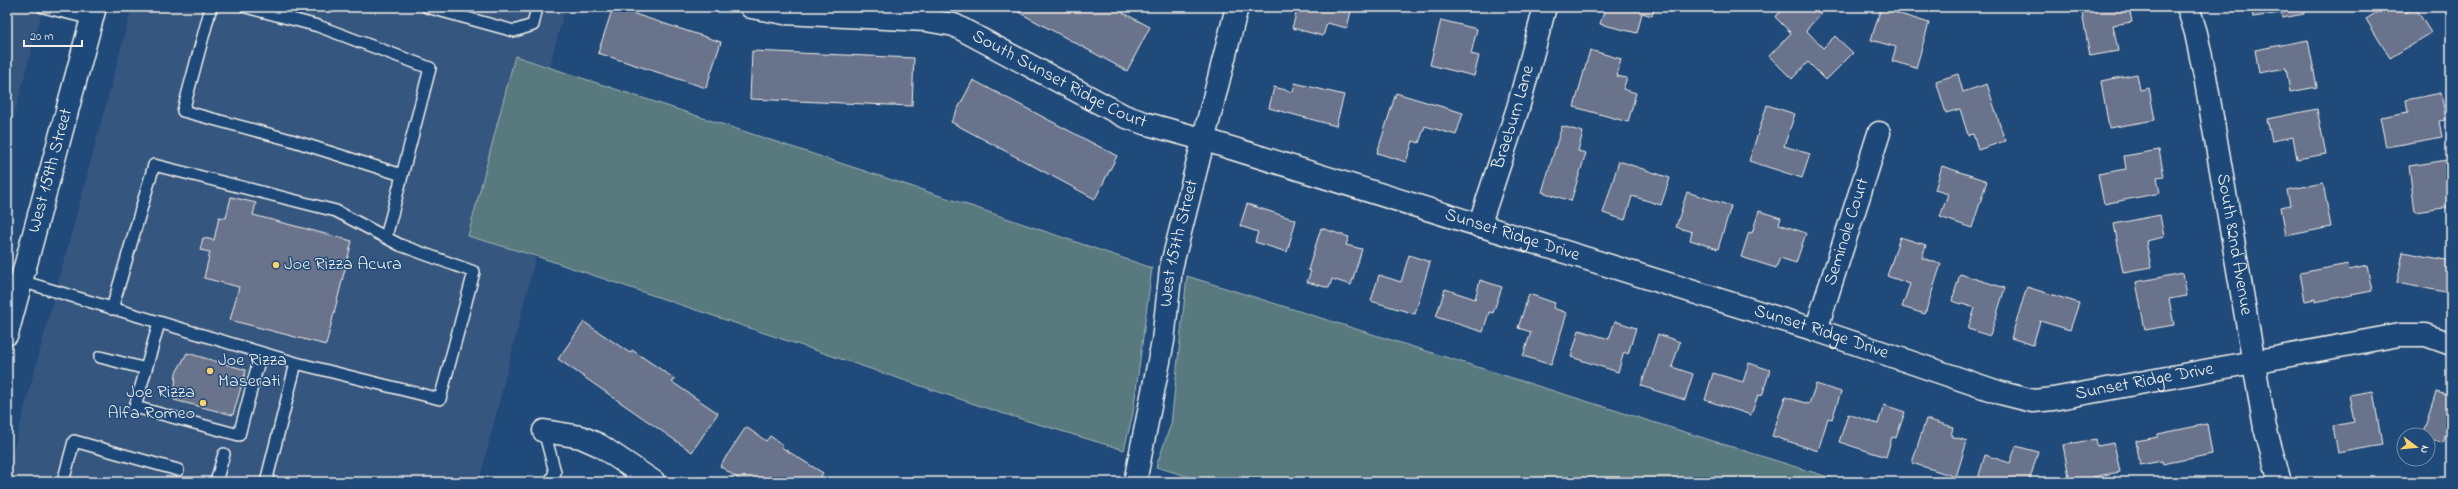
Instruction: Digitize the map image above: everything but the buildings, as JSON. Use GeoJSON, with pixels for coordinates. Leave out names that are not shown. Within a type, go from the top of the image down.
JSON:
{"type":"FeatureCollection","features":[{"type":"Feature","properties":{"kind":"street","name":"South Sunset Ridge Court"},"geometry":{"type":"LineString","coordinates":[[751,7],[784,13],[926,20],[954,25],[1124,116],[1144,124],[1202,139]]}},
{"type":"Feature","properties":{"kind":"street","name":"West 157th Street"},"geometry":{"type":"LineString","coordinates":[[1135,482],[1163,341],[1171,268],[1202,139],[1237,7]]}},
{"type":"Feature","properties":{"kind":"street","name":"Braeburn Lane"},"geometry":{"type":"LineString","coordinates":[[1479,226],[1518,108],[1544,7]]}},
{"type":"Feature","properties":{"kind":"street","name":"South 82nd Avenue"},"geometry":{"type":"LineString","coordinates":[[2188,7],[2196,33],[2205,76],[2255,362],[2265,428],[2280,482]]}},
{"type":"Feature","properties":{"kind":"street","name":"West 159th Street"},"geometry":{"type":"LineString","coordinates":[[7,334],[93,13]]}},
{"type":"Feature","properties":{"kind":"street","name":"Seminole Court"},"geometry":{"type":"LineString","coordinates":[[1816,330],[1879,133]]}},
{"type":"Feature","properties":{"kind":"street","name":"Sunset Ridge Drive"},"geometry":{"type":"LineString","coordinates":[[1202,139],[1816,330],[2001,393],[2033,401],[2399,335],[2426,335],[2451,344]]}},
{"type":"Feature","properties":{"kind":"street"},"geometry":{"type":"LineString","coordinates":[[544,431],[581,437],[599,445],[654,482]]}},
{"type":"Feature","properties":{"kind":"lane"},"geometry":{"type":"LineString","coordinates":[[43,7],[93,13]]}},
{"type":"Feature","properties":{"kind":"lane"},"geometry":{"type":"LineString","coordinates":[[211,7],[183,111],[291,140],[402,175]]}},
{"type":"Feature","properties":{"kind":"lane"},"geometry":{"type":"LineString","coordinates":[[246,7],[318,26],[430,68],[386,238]]}},
{"type":"Feature","properties":{"kind":"lane"},"geometry":{"type":"LineString","coordinates":[[427,7],[514,31],[533,25],[537,7]]}},
{"type":"Feature","properties":{"kind":"lane"},"geometry":{"type":"LineString","coordinates":[[21,281],[112,309],[296,363],[440,399],[474,272],[400,245],[336,211],[154,165],[112,309]]}},
{"type":"Feature","properties":{"kind":"lane"},"geometry":{"type":"LineString","coordinates":[[159,323],[135,407],[239,435],[261,353]]}},
{"type":"Feature","properties":{"kind":"lane"},"geometry":{"type":"LineString","coordinates":[[100,357],[146,369]]}},
{"type":"Feature","properties":{"kind":"lane"},"geometry":{"type":"LineString","coordinates":[[266,482],[296,363]]}},
{"type":"Feature","properties":{"kind":"lane"},"geometry":{"type":"LineString","coordinates":[[544,431],[555,472],[550,482]]}},
{"type":"Feature","properties":{"kind":"lane"},"geometry":{"type":"LineString","coordinates":[[63,482],[74,441],[178,470]]}},
{"type":"Feature","properties":{"kind":"lane"},"geometry":{"type":"LineString","coordinates":[[216,482],[224,454]]}},
{"type":"Feature","properties":{"kind":"shaded area"},"geometry":{"type":"Polygon","coordinates":[[[7,7],[43,7],[7,142],[7,7]]]}},
{"type":"Feature","properties":{"kind":"shaded area"},"geometry":{"type":"Polygon","coordinates":[[[132,7],[565,7],[550,66],[515,56],[468,236],[536,256],[479,482],[7,482],[7,473],[132,7]]]}},
{"type":"Feature","properties":{"kind":"green space"},"geometry":{"type":"Polygon","coordinates":[[[515,56],[974,207],[1152,268],[1133,413],[1124,450],[998,412],[536,256],[468,236],[515,56]]]}},
{"type":"Feature","properties":{"kind":"green space"},"geometry":{"type":"Polygon","coordinates":[[[1187,276],[1844,482],[1207,482],[1156,467],[1171,424],[1187,276]]]}},
{"type":"Feature","properties":{"kind":"place","name":"Joe Rizza Acura"},"geometry":{"type":"Point","coordinates":[276,265]}},
{"type":"Feature","properties":{"kind":"place","name":"Joe Rizza Maserati"},"geometry":{"type":"Point","coordinates":[210,371]}},
{"type":"Feature","properties":{"kind":"place","name":"Joe Rizza Alfa Romeo"},"geometry":{"type":"Point","coordinates":[203,403]}}]}
